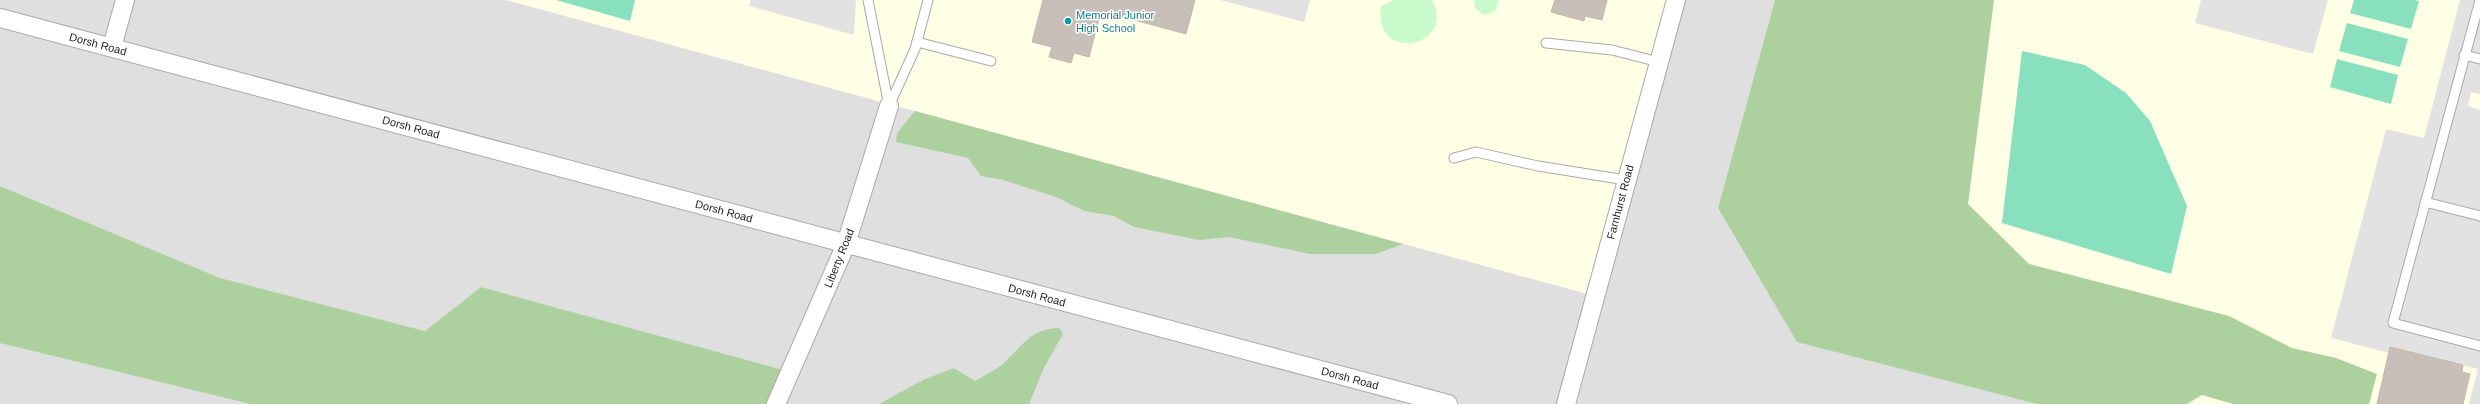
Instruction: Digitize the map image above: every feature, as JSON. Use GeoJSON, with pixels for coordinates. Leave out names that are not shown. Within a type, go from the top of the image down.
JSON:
{"type":"FeatureCollection","features":[{"type":"Feature","properties":{"kind":"street"},"geometry":{"type":"LineString","coordinates":[[112,47],[125,0]]}},
{"type":"Feature","properties":{"kind":"street","name":"Farnhurst Road"},"geometry":{"type":"LineString","coordinates":[[1566,404],[1676,0]]}},
{"type":"Feature","properties":{"kind":"street","name":"Dorsh Road"},"geometry":{"type":"LineString","coordinates":[[0,18],[1448,404]]}},
{"type":"Feature","properties":{"kind":"street","name":"Liberty Road"},"geometry":{"type":"LineString","coordinates":[[776,404],[846,244],[889,106]]}},
{"type":"Feature","properties":{"kind":"lane"},"geometry":{"type":"LineString","coordinates":[[868,0],[889,106]]}},
{"type":"Feature","properties":{"kind":"lane"},"geometry":{"type":"LineString","coordinates":[[889,106],[916,42],[928,0]]}},
{"type":"Feature","properties":{"kind":"lane"},"geometry":{"type":"LineString","coordinates":[[2480,0],[2393,323],[2480,346]]}},
{"type":"Feature","properties":{"kind":"lane"},"geometry":{"type":"LineString","coordinates":[[916,42],[991,61]]}},
{"type":"Feature","properties":{"kind":"lane"},"geometry":{"type":"LineString","coordinates":[[1546,43],[1612,50],[1659,62]]}},
{"type":"Feature","properties":{"kind":"lane"},"geometry":{"type":"LineString","coordinates":[[2464,55],[2480,59]]}},
{"type":"Feature","properties":{"kind":"lane"},"geometry":{"type":"LineString","coordinates":[[1454,158],[1476,152],[1538,166],[1626,180]]}},
{"type":"Feature","properties":{"kind":"lane"},"geometry":{"type":"LineString","coordinates":[[2425,202],[2480,216]]}},
{"type":"Feature","properties":{"kind":"shaded area"},"geometry":{"type":"Polygon","coordinates":[[[0,0],[1775,0],[1718,208],[1797,341],[2037,404],[776,404],[481,287],[425,331],[220,278],[0,186],[0,0]]]}},
{"type":"Feature","properties":{"kind":"shaded area"},"geometry":{"type":"Polygon","coordinates":[[[506,0],[1676,0],[1595,296],[506,0]]]}},
{"type":"Feature","properties":{"kind":"shaded area"},"geometry":{"type":"Polygon","coordinates":[[[751,0],[856,0],[854,35],[749,6],[751,0]]]}},
{"type":"Feature","properties":{"kind":"shaded area"},"geometry":{"type":"Polygon","coordinates":[[[1220,0],[1310,0],[1304,22],[1220,0]]]}},
{"type":"Feature","properties":{"kind":"shaded area"},"geometry":{"type":"Polygon","coordinates":[[[1994,0],[2480,0],[2480,404],[2119,404],[2147,295],[2029,264],[1968,204],[1994,0]]]}},
{"type":"Feature","properties":{"kind":"shaded area"},"geometry":{"type":"Polygon","coordinates":[[[2201,0],[2328,0],[2313,54],[2195,23],[2201,0]]]}},
{"type":"Feature","properties":{"kind":"shaded area"},"geometry":{"type":"Polygon","coordinates":[[[2460,0],[2480,0],[2480,94],[2471,92],[2468,106],[2480,110],[2480,404],[2469,404],[2478,369],[2391,347],[2389,353],[2331,338],[2386,129],[2424,138],[2460,0]]]}},
{"type":"Feature","properties":{"kind":"shaded area"},"geometry":{"type":"Polygon","coordinates":[[[0,343],[250,404],[0,404],[0,343]]]}},
{"type":"Feature","properties":{"kind":"green space"},"geometry":{"type":"Polygon","coordinates":[[[556,0],[635,0],[630,21],[556,0]]]}},
{"type":"Feature","properties":{"kind":"green space"},"geometry":{"type":"Polygon","coordinates":[[[1394,0],[1432,0],[1437,16],[1433,29],[1425,38],[1413,43],[1400,42],[1389,37],[1382,25],[1381,6],[1394,0]]]}},
{"type":"Feature","properties":{"kind":"green space"},"geometry":{"type":"Polygon","coordinates":[[[1474,0],[1499,0],[1495,11],[1484,15],[1475,8],[1474,0]]]}},
{"type":"Feature","properties":{"kind":"green space"},"geometry":{"type":"Polygon","coordinates":[[[1775,0],[1994,0],[1968,204],[2029,264],[2229,316],[2292,348],[2336,358],[2377,374],[2369,404],[2233,404],[2202,395],[2187,404],[2037,404],[1797,342],[1718,208],[1775,0]]]}},
{"type":"Feature","properties":{"kind":"green space"},"geometry":{"type":"Polygon","coordinates":[[[2354,0],[2419,1],[2411,29],[2350,13],[2354,0]]]}},
{"type":"Feature","properties":{"kind":"green space"},"geometry":{"type":"Polygon","coordinates":[[[2347,23],[2408,39],[2400,67],[2339,51],[2347,23]]]}},
{"type":"Feature","properties":{"kind":"green space"},"geometry":{"type":"Polygon","coordinates":[[[2022,51],[2085,65],[2126,93],[2150,121],[2187,206],[2171,274],[2002,223],[2022,51]]]}},
{"type":"Feature","properties":{"kind":"green space"},"geometry":{"type":"Polygon","coordinates":[[[2337,59],[2398,75],[2391,104],[2330,87],[2337,59]]]}},
{"type":"Feature","properties":{"kind":"green space"},"geometry":{"type":"Polygon","coordinates":[[[915,111],[1403,244],[1376,254],[1310,254],[1229,237],[1199,240],[1134,227],[1114,216],[1084,211],[1056,197],[1003,180],[981,176],[968,158],[896,142],[897,133],[915,111]]]}},
{"type":"Feature","properties":{"kind":"green space"},"geometry":{"type":"Polygon","coordinates":[[[0,186],[220,278],[425,331],[481,287],[790,372],[776,404],[250,404],[0,343],[0,186]]]}},
{"type":"Feature","properties":{"kind":"green space"},"geometry":{"type":"Polygon","coordinates":[[[1059,328],[1063,334],[1044,368],[1029,404],[879,404],[925,379],[954,368],[975,381],[999,367],[1032,336],[1048,329],[1059,328]]]}},
{"type":"Feature","properties":{"kind":"building","name":"Memorial Junior High School"},"geometry":{"type":"Polygon","coordinates":[[[1043,0],[1195,0],[1186,34],[1101,11],[1089,57],[1074,53],[1071,63],[1049,57],[1052,47],[1032,42],[1043,0]]]}},
{"type":"Feature","properties":{"kind":"building"},"geometry":{"type":"Polygon","coordinates":[[[1555,0],[1607,0],[1602,20],[1585,16],[1584,21],[1551,12],[1555,0]]]}},
{"type":"Feature","properties":{"kind":"building"},"geometry":{"type":"Polygon","coordinates":[[[2390,347],[2463,365],[2462,372],[2470,374],[2463,404],[2377,404],[2390,347]]]}},
{"type":"Feature","properties":{"kind":"place","name":"Memorial Junior High School"},"geometry":{"type":"Point","coordinates":[1068,21]}}]}
